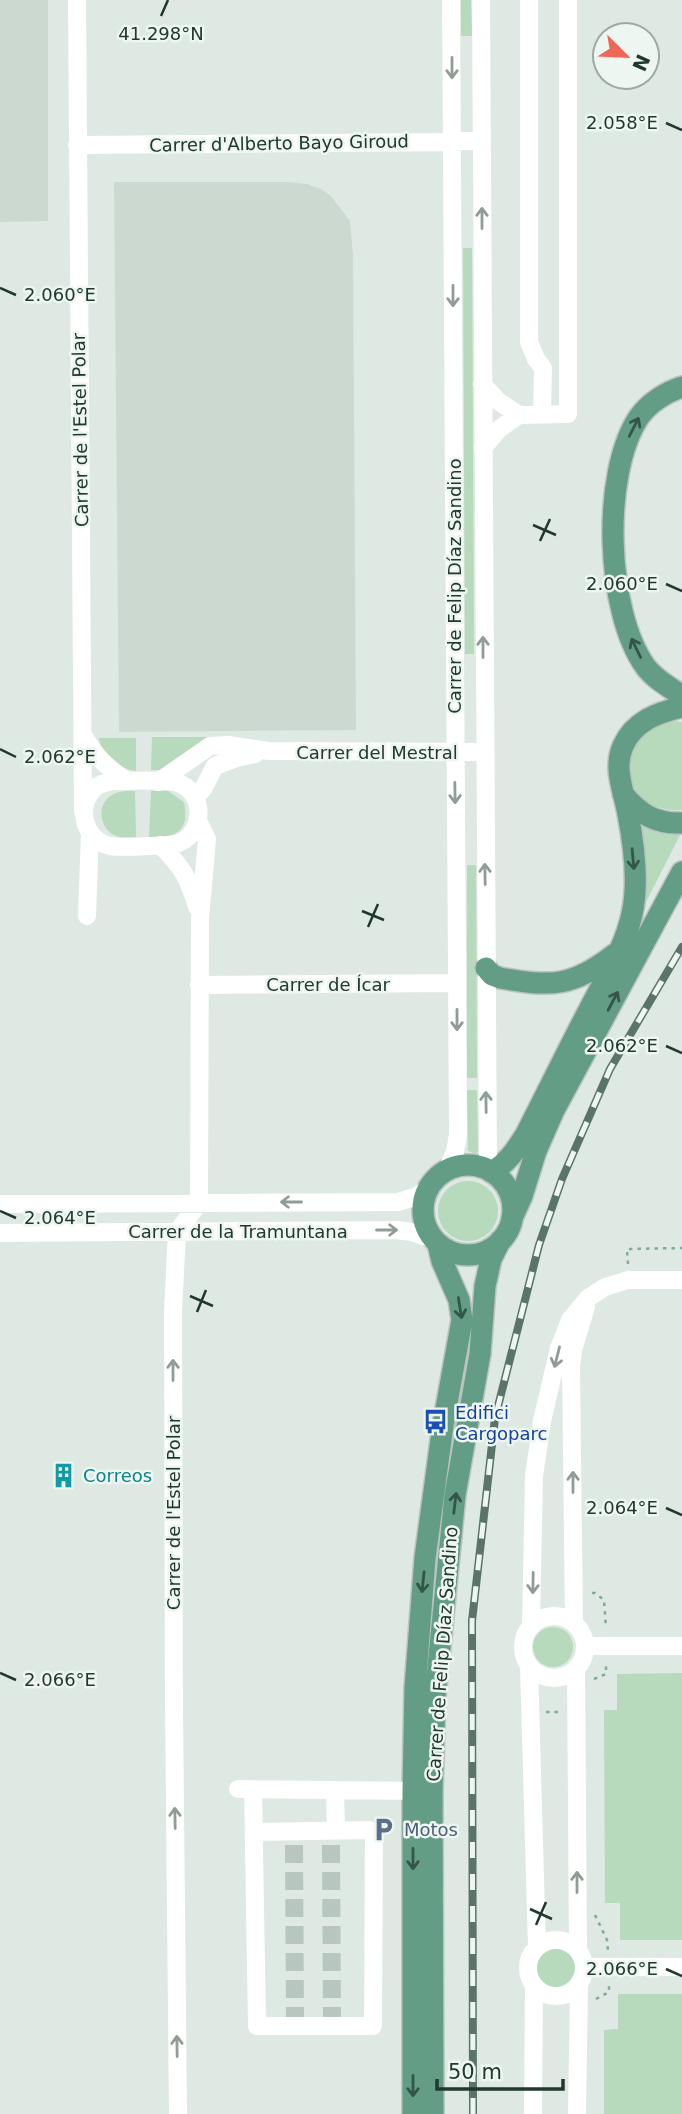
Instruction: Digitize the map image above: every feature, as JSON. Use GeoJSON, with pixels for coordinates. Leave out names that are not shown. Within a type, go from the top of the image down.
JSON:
{"type":"FeatureCollection","features":[{"type":"Feature","properties":{"kind":"main road"},"geometry":{"type":"LineString","coordinates":[[682,387],[648,407],[640,416],[626,445],[617,482],[613,555],[623,617],[636,650],[650,672],[682,696]]}},
{"type":"Feature","properties":{"kind":"main road"},"geometry":{"type":"LineString","coordinates":[[489,1171],[504,1165],[526,1133],[619,951],[632,914],[635,893],[632,841],[619,773],[619,759],[628,737],[645,719],[682,707]]}},
{"type":"Feature","properties":{"kind":"main road"},"geometry":{"type":"LineString","coordinates":[[622,792],[648,817],[668,823],[682,822]]}},
{"type":"Feature","properties":{"kind":"main road"},"geometry":{"type":"LineString","coordinates":[[512,1218],[512,1202],[508,1189],[500,1178],[471,1165],[447,1170],[437,1177],[429,1188],[423,1205],[427,1230],[435,1242],[452,1253],[471,1255],[486,1251],[500,1241],[506,1233],[522,1196],[536,1151],[554,1110],[682,872]]}},
{"type":"Feature","properties":{"kind":"main road"},"geometry":{"type":"LineString","coordinates":[[486,968],[492,975],[500,978],[556,983],[576,979],[590,972],[619,951]]}},
{"type":"Feature","properties":{"kind":"main road","name":"Carrer de Felip Díaz Sandino"},"geometry":{"type":"LineString","coordinates":[[413,2114],[422,1791],[435,1697],[456,1495],[481,1345],[485,1286],[491,1259],[500,1241]]}},
{"type":"Feature","properties":{"kind":"main road","name":"Carrer de Felip Díaz Sandino"},"geometry":{"type":"LineString","coordinates":[[433,2114],[422,1791],[415,1688],[425,1558],[461,1320],[459,1300],[435,1242]]}},
{"type":"Feature","properties":{"kind":"street","name":"Carrer de l'Estel Polar"},"geometry":{"type":"LineString","coordinates":[[77,0],[83,812]]}},
{"type":"Feature","properties":{"kind":"street","name":"Carrer de Felip Díaz Sandino"},"geometry":{"type":"LineString","coordinates":[[447,1170],[455,1152],[458,1134],[451,0]]}},
{"type":"Feature","properties":{"kind":"street","name":"Carrer de Felip Díaz Sandino"},"geometry":{"type":"LineString","coordinates":[[481,0],[484,752],[489,1171]]}},
{"type":"Feature","properties":{"kind":"street"},"geometry":{"type":"LineString","coordinates":[[529,0],[529,342],[543,368],[542,414]]}},
{"type":"Feature","properties":{"kind":"street"},"geometry":{"type":"LineString","coordinates":[[482,448],[499,429],[519,415],[568,414],[568,0]]}},
{"type":"Feature","properties":{"kind":"street","name":"Carrer d'Alberto Bayo Giroud"},"geometry":{"type":"LineString","coordinates":[[77,145],[452,142],[481,139]]}},
{"type":"Feature","properties":{"kind":"street"},"geometry":{"type":"LineString","coordinates":[[482,384],[498,401],[519,415]]}},
{"type":"Feature","properties":{"kind":"street"},"geometry":{"type":"LineString","coordinates":[[83,735],[105,766],[127,781]]}},
{"type":"Feature","properties":{"kind":"street","name":"Carrer del Mestral"},"geometry":{"type":"LineString","coordinates":[[158,782],[210,746],[270,751],[484,752]]}},
{"type":"Feature","properties":{"kind":"street","name":"Carrer del Mestral"},"geometry":{"type":"LineString","coordinates":[[195,798],[215,766],[236,758],[270,751]]}},
{"type":"Feature","properties":{"kind":"street"},"geometry":{"type":"LineString","coordinates":[[111,781],[158,782],[175,782],[186,788],[195,798],[198,821],[193,833],[184,841],[173,845],[111,846],[99,842],[90,834],[83,812],[87,797],[97,786],[111,781]]}},
{"type":"Feature","properties":{"kind":"street"},"geometry":{"type":"LineString","coordinates":[[177,1232],[199,1203],[200,919],[207,839],[198,821]]}},
{"type":"Feature","properties":{"kind":"street"},"geometry":{"type":"LineString","coordinates":[[87,916],[90,834]]}},
{"type":"Feature","properties":{"kind":"street"},"geometry":{"type":"LineString","coordinates":[[160,845],[190,882],[200,919]]}},
{"type":"Feature","properties":{"kind":"street","name":"Carrer de Ícar"},"geometry":{"type":"LineString","coordinates":[[199,985],[457,983]]}},
{"type":"Feature","properties":{"kind":"street","name":"Carrer de la Tramuntana"},"geometry":{"type":"LineString","coordinates":[[0,1204],[398,1202],[415,1197],[429,1188]]}},
{"type":"Feature","properties":{"kind":"street","name":"Carrer de la Tramuntana"},"geometry":{"type":"LineString","coordinates":[[0,1233],[397,1230],[411,1232],[435,1242]]}},
{"type":"Feature","properties":{"kind":"street","name":"Carrer de l'Estel Polar"},"geometry":{"type":"LineString","coordinates":[[177,1232],[173,1312],[178,2114]]}},
{"type":"Feature","properties":{"kind":"street"},"geometry":{"type":"LineString","coordinates":[[531,1626],[534,1476],[542,1422],[559,1348],[570,1320],[588,1298],[605,1287],[628,1280],[682,1280]]}},
{"type":"Feature","properties":{"kind":"street"},"geometry":{"type":"LineString","coordinates":[[574,1623],[571,1367],[573,1350],[588,1298]]}},
{"type":"Feature","properties":{"kind":"street"},"geometry":{"type":"LineString","coordinates":[[557,1616],[574,1623],[585,1646],[584,1654],[576,1668],[568,1675],[558,1678],[537,1674],[525,1659],[523,1641],[531,1626],[538,1620],[557,1616]]}},
{"type":"Feature","properties":{"kind":"street"},"geometry":{"type":"LineString","coordinates":[[585,1646],[682,1646]]}},
{"type":"Feature","properties":{"kind":"street"},"geometry":{"type":"LineString","coordinates":[[529,1667],[537,1947],[528,1962],[530,1979],[540,1992],[556,1997],[573,1991],[580,1968],[563,1941],[554,1940],[537,1947]]}},
{"type":"Feature","properties":{"kind":"street"},"geometry":{"type":"LineString","coordinates":[[576,1668],[580,1968],[577,2114]]}},
{"type":"Feature","properties":{"kind":"street"},"geometry":{"type":"LineString","coordinates":[[254,1832],[294,1838],[369,1830],[374,1836],[373,2026],[257,2026],[254,1832],[246,1789],[422,1791]]}},
{"type":"Feature","properties":{"kind":"street"},"geometry":{"type":"LineString","coordinates":[[333,1835],[335,1790]]}},
{"type":"Feature","properties":{"kind":"street"},"geometry":{"type":"LineString","coordinates":[[580,1968],[682,1967]]}},
{"type":"Feature","properties":{"kind":"street"},"geometry":{"type":"LineString","coordinates":[[533,2114],[534,1987]]}},
{"type":"Feature","properties":{"kind":"path"},"geometry":{"type":"LineString","coordinates":[[628,1280],[627,1249],[682,1248]]}},
{"type":"Feature","properties":{"kind":"shaded area"},"geometry":{"type":"Polygon","coordinates":[[[0,0],[48,0],[48,221],[0,222],[0,0]]]}},
{"type":"Feature","properties":{"kind":"shaded area"},"geometry":{"type":"Polygon","coordinates":[[[114,182],[307,184],[331,196],[350,221],[353,255],[356,730],[119,732],[114,182]]]}},
{"type":"Feature","properties":{"kind":"green space"},"geometry":{"type":"Polygon","coordinates":[[[461,0],[471,0],[472,36],[461,36],[461,0]]]}},
{"type":"Feature","properties":{"kind":"green space"},"geometry":{"type":"Polygon","coordinates":[[[463,248],[472,248],[474,654],[465,654],[463,248]]]}},
{"type":"Feature","properties":{"kind":"green space"},"geometry":{"type":"Polygon","coordinates":[[[671,721],[682,722],[682,810],[660,808],[644,800],[633,787],[628,772],[630,756],[637,741],[651,729],[671,721]]]}},
{"type":"Feature","properties":{"kind":"green space"},"geometry":{"type":"Polygon","coordinates":[[[152,737],[211,737],[164,770],[151,770],[152,737]]]}},
{"type":"Feature","properties":{"kind":"green space"},"geometry":{"type":"Polygon","coordinates":[[[99,738],[136,738],[136,771],[111,761],[103,751],[99,738]]]}},
{"type":"Feature","properties":{"kind":"green space"},"geometry":{"type":"Polygon","coordinates":[[[135,791],[136,837],[113,835],[102,820],[105,802],[115,794],[135,791]]]}},
{"type":"Feature","properties":{"kind":"green space"},"geometry":{"type":"Polygon","coordinates":[[[151,791],[168,791],[184,802],[185,820],[179,831],[167,836],[149,838],[151,791]]]}},
{"type":"Feature","properties":{"kind":"green space"},"geometry":{"type":"Polygon","coordinates":[[[640,825],[657,830],[682,831],[641,912],[640,825]]]}},
{"type":"Feature","properties":{"kind":"green space"},"geometry":{"type":"Polygon","coordinates":[[[467,865],[476,865],[477,1078],[467,1078],[467,865]]]}},
{"type":"Feature","properties":{"kind":"green space"},"geometry":{"type":"Polygon","coordinates":[[[467,1090],[477,1090],[476,1154],[468,1151],[467,1090]]]}},
{"type":"Feature","properties":{"kind":"green space"},"geometry":{"type":"Polygon","coordinates":[[[468,1181],[485,1186],[493,1194],[498,1211],[493,1228],[485,1236],[468,1241],[451,1236],[443,1228],[438,1211],[443,1194],[451,1186],[468,1181]]]}},
{"type":"Feature","properties":{"kind":"green space"},"geometry":{"type":"Polygon","coordinates":[[[553,1627],[567,1633],[573,1647],[567,1661],[553,1667],[539,1661],[533,1647],[539,1633],[553,1627]]]}},
{"type":"Feature","properties":{"kind":"green space"},"geometry":{"type":"Polygon","coordinates":[[[682,1673],[682,1940],[620,1940],[620,1903],[605,1903],[604,1710],[617,1710],[617,1674],[682,1673]]]}},
{"type":"Feature","properties":{"kind":"green space"},"geometry":{"type":"Polygon","coordinates":[[[555,1947],[563,1948],[569,1953],[574,1959],[574,1975],[569,1981],[563,1986],[555,1987],[547,1986],[541,1981],[536,1975],[535,1967],[536,1959],[541,1953],[547,1948],[555,1947]]]}},
{"type":"Feature","properties":{"kind":"green space"},"geometry":{"type":"Polygon","coordinates":[[[618,1994],[682,1994],[682,2114],[604,2114],[604,2030],[618,2029],[618,1994]]]}},
{"type":"Feature","properties":{"kind":"tunnel"},"geometry":{"type":"LineString","coordinates":[[294,1845],[295,2021]]}},
{"type":"Feature","properties":{"kind":"tunnel"},"geometry":{"type":"LineString","coordinates":[[331,1845],[332,2021]]}},
{"type":"Feature","properties":{"kind":"railway"},"geometry":{"type":"LineString","coordinates":[[473,2114],[472,1621],[495,1418],[539,1245],[562,1179],[610,1069],[682,947]]}},
{"type":"Feature","properties":{"kind":"place","name":"Edifici Cargoparc"},"geometry":{"type":"Point","coordinates":[435,1422]}},
{"type":"Feature","properties":{"kind":"place","name":"Correos"},"geometry":{"type":"Point","coordinates":[63,1475]}},
{"type":"Feature","properties":{"kind":"place","name":"Motos"},"geometry":{"type":"Point","coordinates":[384,1829]}}]}
